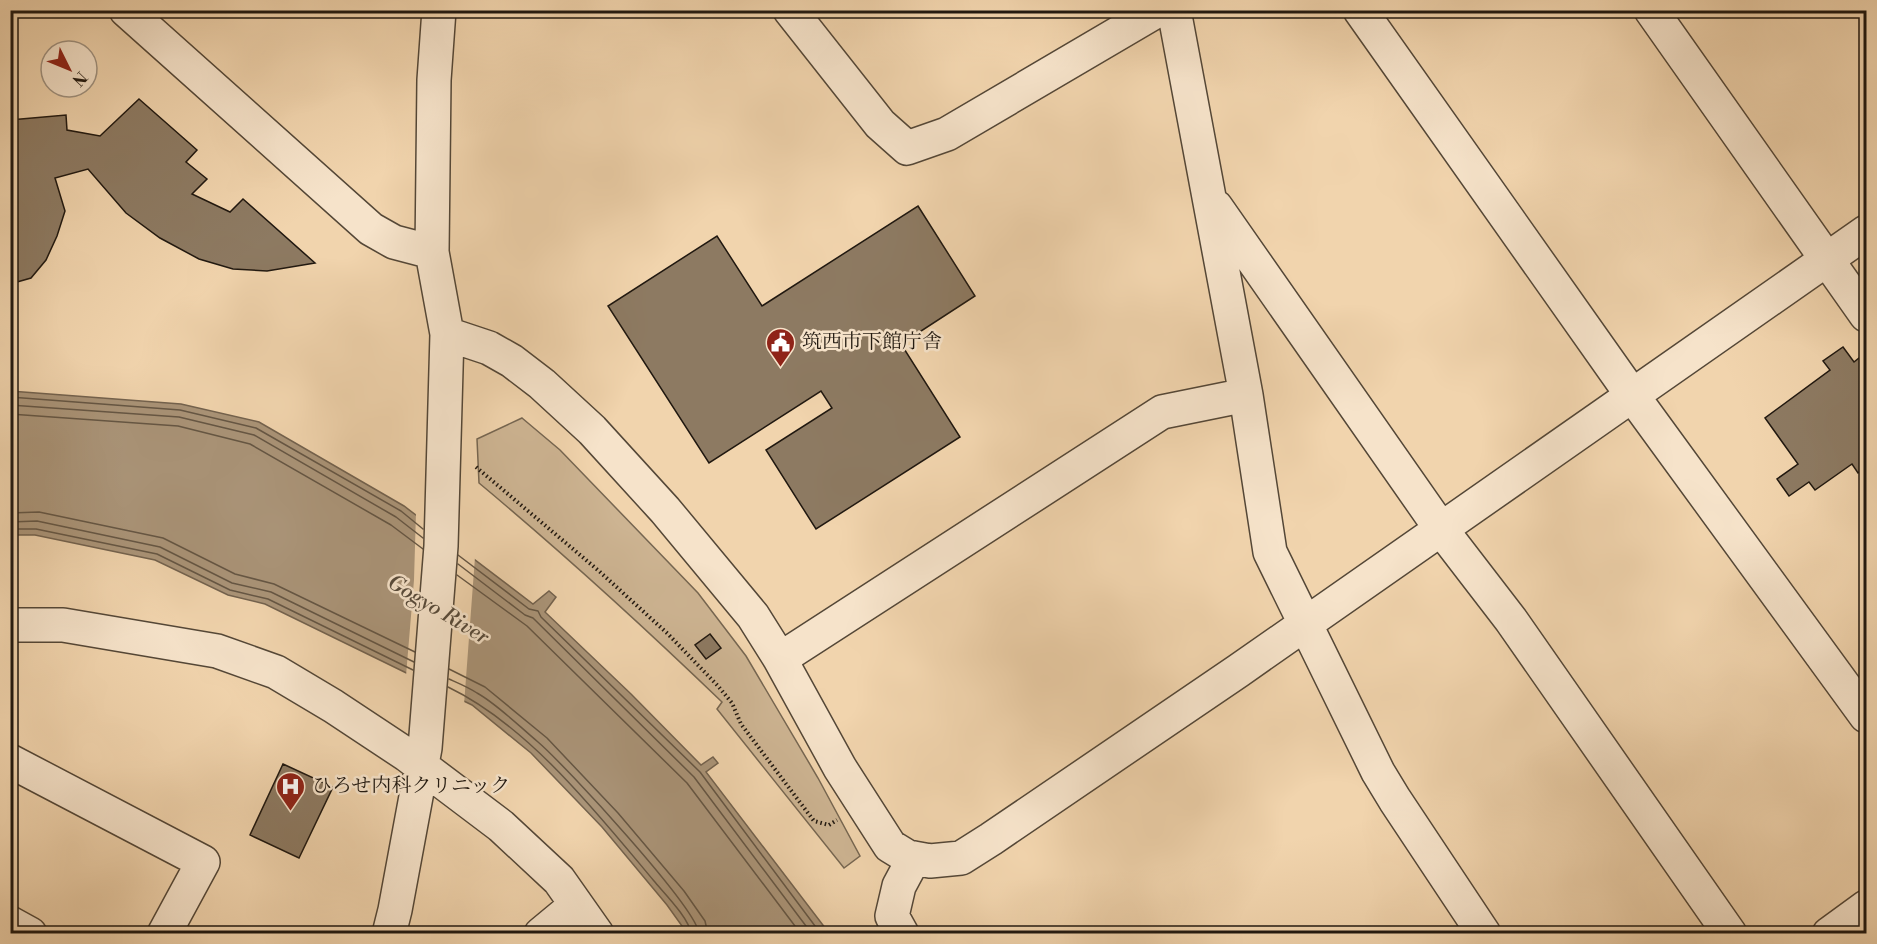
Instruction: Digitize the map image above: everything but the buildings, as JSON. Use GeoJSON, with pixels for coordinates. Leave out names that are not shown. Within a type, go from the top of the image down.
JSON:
{"type":"FeatureCollection","features":[{"type":"Feature","properties":{"kind":"street"},"geometry":{"type":"LineString","coordinates":[[126,10],[371,229],[394,242],[432,252]]}},
{"type":"Feature","properties":{"kind":"street"},"geometry":{"type":"LineString","coordinates":[[389,933],[424,757],[435,635],[460,461],[447,334],[432,252],[434,81],[439,10]]}},
{"type":"Feature","properties":{"kind":"street"},"geometry":{"type":"LineString","coordinates":[[790,10],[880,124],[907,148],[947,134],[1158,10]]}},
{"type":"Feature","properties":{"kind":"street"},"geometry":{"type":"LineString","coordinates":[[1174,10],[1245,394],[1270,552],[1378,772],[1484,933]]}},
{"type":"Feature","properties":{"kind":"street"},"geometry":{"type":"LineString","coordinates":[[1360,10],[1632,395],[1866,716]]}},
{"type":"Feature","properties":{"kind":"street"},"geometry":{"type":"LineString","coordinates":[[1651,10],[1866,315]]}},
{"type":"Feature","properties":{"kind":"street"},"geometry":{"type":"LineString","coordinates":[[1210,198],[1441,529],[1510,620],[1730,933]]}},
{"type":"Feature","properties":{"kind":"street"},"geometry":{"type":"LineString","coordinates":[[447,334],[489,348],[512,361],[542,384],[592,430],[636,476],[753,616],[780,659],[840,768],[890,846],[908,857],[930,861],[961,858],[1306,623],[1866,232]]}},
{"type":"Feature","properties":{"kind":"street"},"geometry":{"type":"LineString","coordinates":[[780,659],[1162,412],[1245,394]]}},
{"type":"Feature","properties":{"kind":"street"},"geometry":{"type":"LineString","coordinates":[[10,625],[63,625],[217,651],[276,672],[424,757],[559,880],[597,933]]}},
{"type":"Feature","properties":{"kind":"street"},"geometry":{"type":"LineString","coordinates":[[10,761],[203,862],[164,933]]}},
{"type":"Feature","properties":{"kind":"street"},"geometry":{"type":"LineString","coordinates":[[902,933],[892,916],[898,886],[914,858]]}},
{"type":"Feature","properties":{"kind":"street"},"geometry":{"type":"LineString","coordinates":[[541,933],[576,905]]}},
{"type":"Feature","properties":{"kind":"street"},"geometry":{"type":"LineString","coordinates":[[1829,933],[1866,907]]}},
{"type":"Feature","properties":{"kind":"street"},"geometry":{"type":"LineString","coordinates":[[10,923],[30,933]]}},
{"type":"Feature","properties":{"kind":"path"},"geometry":{"type":"LineString","coordinates":[[460,461],[599,571],[668,634],[732,703],[741,724],[814,821],[829,825],[845,815]]}},
{"type":"Feature","properties":{"kind":"shaded area"},"geometry":{"type":"Polygon","coordinates":[[[522,418],[560,450],[698,593],[746,656],[818,778],[860,856],[844,868],[717,709],[722,702],[602,590],[479,483],[477,439],[522,418]]]}},
{"type":"Feature","properties":{"kind":"water","name":"Gogyo River"},"geometry":{"type":"Polygon","coordinates":[[[10,391],[181,404],[259,422],[404,506],[533,604],[549,591],[556,597],[545,612],[701,765],[713,757],[718,763],[706,772],[829,933],[687,933],[667,905],[602,827],[531,753],[472,705],[265,604],[228,595],[155,560],[35,535],[11,535],[10,391]]]}},
{"type":"Feature","properties":{"kind":"pier"},"geometry":{"type":"Polygon","coordinates":[[[416,512],[475,557],[464,705],[406,676],[414,580],[416,512]]]}},
{"type":"Feature","properties":{"kind":"place","name":"筑西市下館庁舎"},"geometry":{"type":"Point","coordinates":[781,368]}},
{"type":"Feature","properties":{"kind":"place","name":"ひろせ内科クリニック"},"geometry":{"type":"Point","coordinates":[291,812]}}]}
